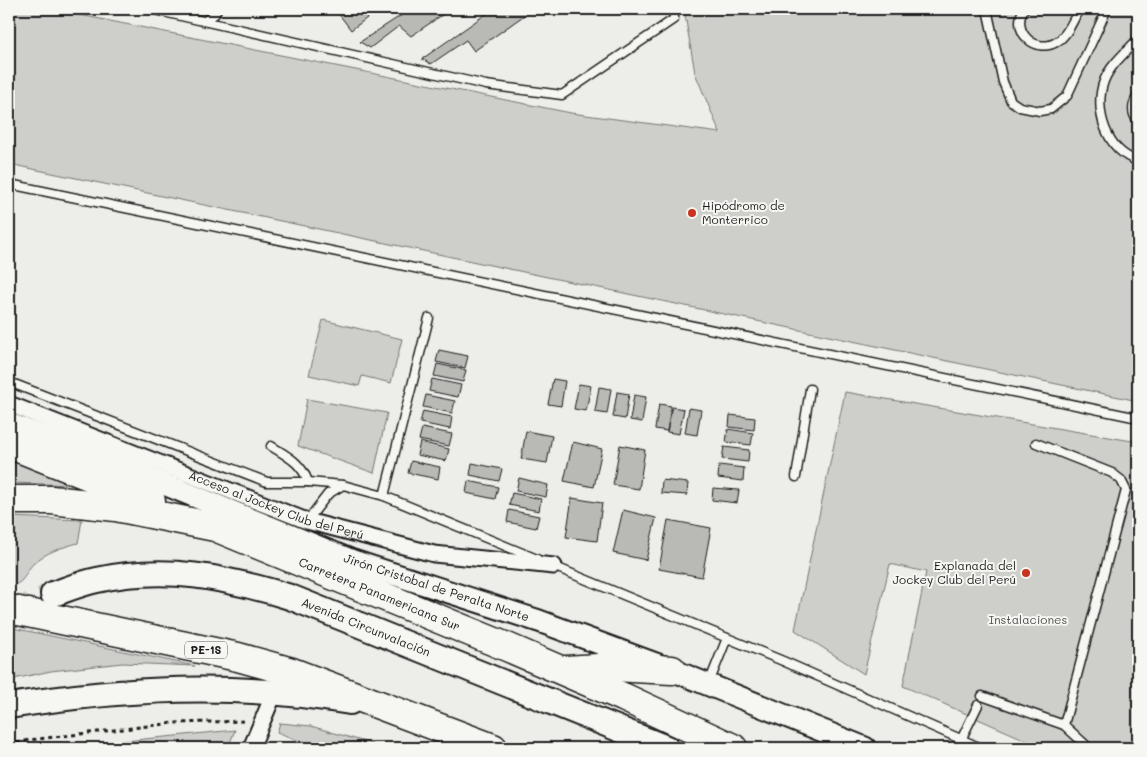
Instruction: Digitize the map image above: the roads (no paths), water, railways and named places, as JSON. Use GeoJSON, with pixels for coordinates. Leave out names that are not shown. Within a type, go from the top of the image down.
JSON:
{"type":"FeatureCollection","features":[{"type":"Feature","properties":{"kind":"highway"},"geometry":{"type":"LineString","coordinates":[[9,444],[215,527]]}},
{"type":"Feature","properties":{"kind":"highway","name":"Carretera Panamericana Sur"},"geometry":{"type":"LineString","coordinates":[[9,500],[51,500],[116,507],[156,513],[215,527],[561,670],[733,748]]}},
{"type":"Feature","properties":{"kind":"highway","name":"PE-1S"},"geometry":{"type":"LineString","coordinates":[[9,609],[238,656],[292,672],[493,748]]}},
{"type":"Feature","properties":{"kind":"highway"},"geometry":{"type":"LineString","coordinates":[[561,670],[613,667],[672,670]]}},
{"type":"Feature","properties":{"kind":"main road","name":"Avenida Circunvalación"},"geometry":{"type":"LineString","coordinates":[[53,594],[96,580],[144,573],[191,573],[242,582],[290,598],[666,748]]}},
{"type":"Feature","properties":{"kind":"main road"},"geometry":{"type":"LineString","coordinates":[[9,706],[124,690],[190,688],[275,691],[399,711]]}},
{"type":"Feature","properties":{"kind":"street","name":"Acceso al Jockey Club del Perú"},"geometry":{"type":"LineString","coordinates":[[9,404],[307,521],[434,554],[554,566]]}},
{"type":"Feature","properties":{"kind":"street","name":"Jirón Cristobal de Peralta Norte"},"geometry":{"type":"LineString","coordinates":[[9,424],[76,448],[353,561],[539,621],[672,670],[864,748]]}},
{"type":"Feature","properties":{"kind":"street"},"geometry":{"type":"LineString","coordinates":[[251,748],[275,691]]}},
{"type":"Feature","properties":{"kind":"lane"},"geometry":{"type":"LineString","coordinates":[[150,9],[206,20],[486,85],[562,95],[674,19],[674,9]]}},
{"type":"Feature","properties":{"kind":"lane"},"geometry":{"type":"LineString","coordinates":[[206,20],[215,14],[217,9]]}},
{"type":"Feature","properties":{"kind":"lane"},"geometry":{"type":"LineString","coordinates":[[987,9],[1003,82],[1011,101],[1020,107],[1040,111],[1051,109],[1067,96],[1107,9]]}},
{"type":"Feature","properties":{"kind":"lane"},"geometry":{"type":"LineString","coordinates":[[1024,9],[1020,17],[1022,33],[1032,44],[1041,46],[1050,45],[1063,37],[1079,9]]}},
{"type":"Feature","properties":{"kind":"lane"},"geometry":{"type":"LineString","coordinates":[[1138,39],[1104,80],[1102,108],[1103,122],[1113,145],[1121,154],[1138,161]]}},
{"type":"Feature","properties":{"kind":"lane"},"geometry":{"type":"LineString","coordinates":[[1138,96],[1133,105],[1134,117],[1138,122]]}},
{"type":"Feature","properties":{"kind":"lane"},"geometry":{"type":"LineString","coordinates":[[9,184],[1138,418]]}},
{"type":"Feature","properties":{"kind":"lane"},"geometry":{"type":"LineString","coordinates":[[384,496],[429,318]]}},
{"type":"Feature","properties":{"kind":"lane"},"geometry":{"type":"LineString","coordinates":[[9,382],[267,482],[308,482],[343,485],[384,496],[727,638],[981,748]]}},
{"type":"Feature","properties":{"kind":"lane"},"geometry":{"type":"LineString","coordinates":[[796,477],[810,389]]}},
{"type":"Feature","properties":{"kind":"lane"},"geometry":{"type":"LineString","coordinates":[[1036,443],[1112,473],[1121,480],[1126,490],[1064,725]]}},
{"type":"Feature","properties":{"kind":"lane"},"geometry":{"type":"LineString","coordinates":[[272,446],[298,464],[304,471],[308,482]]}},
{"type":"Feature","properties":{"kind":"lane"},"geometry":{"type":"LineString","coordinates":[[307,521],[328,494],[343,485]]}},
{"type":"Feature","properties":{"kind":"lane"},"geometry":{"type":"LineString","coordinates":[[708,685],[727,638]]}},
{"type":"Feature","properties":{"kind":"lane"},"geometry":{"type":"LineString","coordinates":[[982,696],[1064,725],[1089,748]]}},
{"type":"Feature","properties":{"kind":"lane"},"geometry":{"type":"LineString","coordinates":[[961,740],[978,705]]}},
{"type":"Feature","properties":{"kind":"tunnel"},"geometry":{"type":"LineString","coordinates":[[9,614],[53,594]]}},
{"type":"Feature","properties":{"kind":"place","name":"Hipódromo de Monterrico"},"geometry":{"type":"Point","coordinates":[692,213]}},
{"type":"Feature","properties":{"kind":"place","name":"Explanada del Jockey Club del Perú"},"geometry":{"type":"Point","coordinates":[1026,573]}},
{"type":"Feature","properties":{"kind":"park label","name":"Instalaciones"},"geometry":{"type":"Point","coordinates":[1028,620]}}]}
